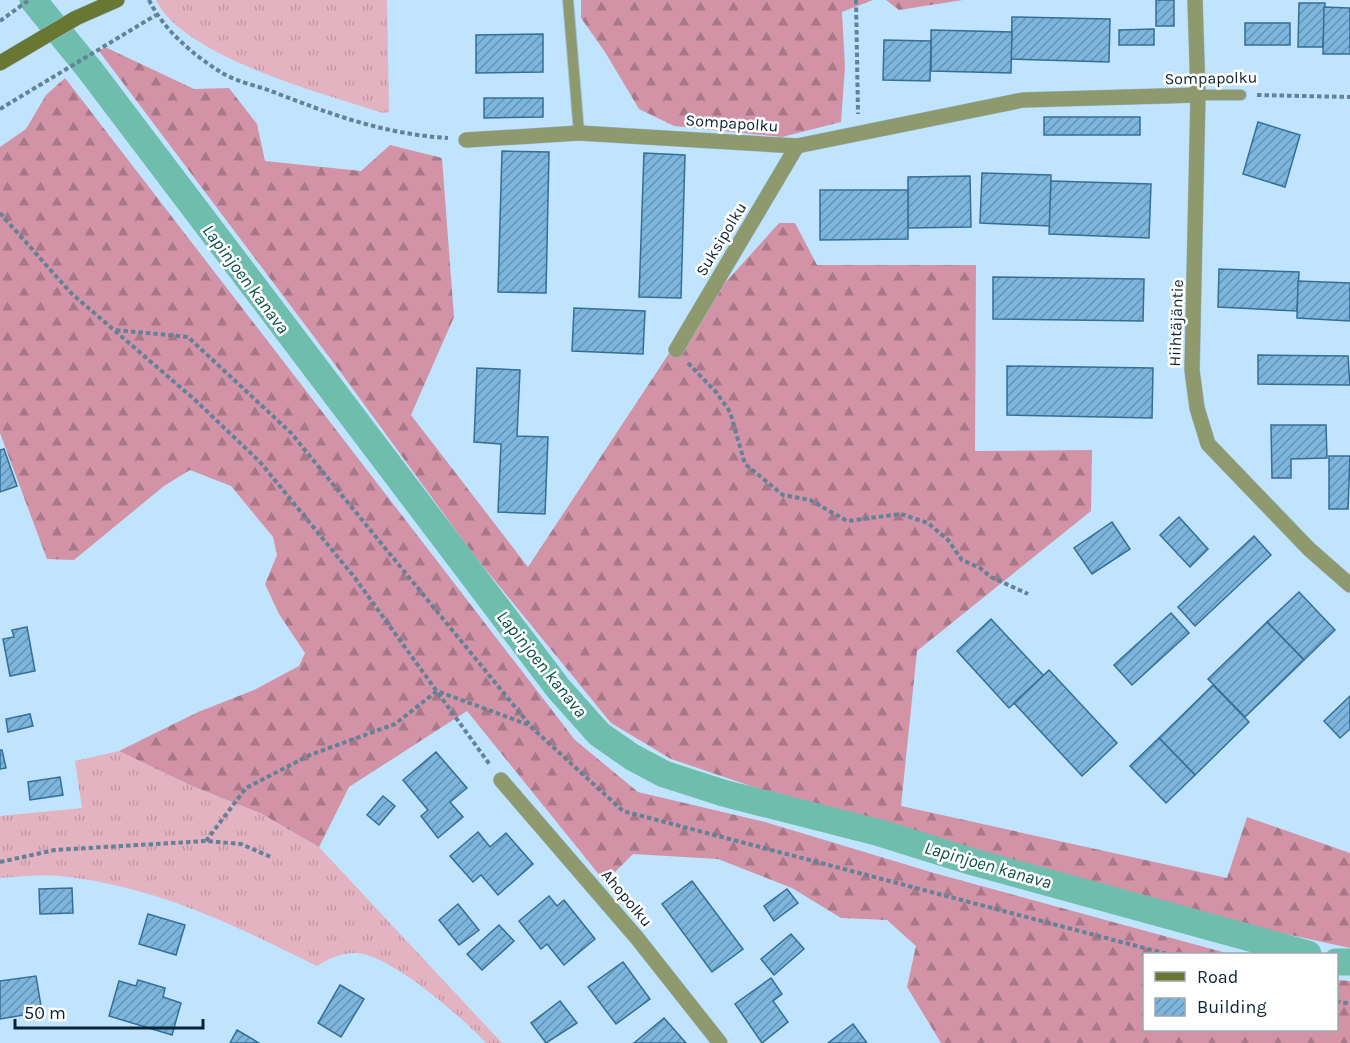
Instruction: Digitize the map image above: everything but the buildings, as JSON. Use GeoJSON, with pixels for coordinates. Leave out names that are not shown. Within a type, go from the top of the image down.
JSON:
{"type":"FeatureCollection","features":[{"type":"Feature","properties":{"kind":"main road"},"geometry":{"type":"LineString","coordinates":[[1,62],[76,18],[117,0]]}},
{"type":"Feature","properties":{"kind":"street","name":"Hiihtäjäntie"},"geometry":{"type":"LineString","coordinates":[[1196,0],[1198,95],[1192,370],[1197,408],[1208,444],[1309,549],[1350,585]]}},
{"type":"Feature","properties":{"kind":"street","name":"Sompapolku"},"geometry":{"type":"LineString","coordinates":[[466,140],[579,133],[797,146],[1023,100],[1198,95]]}},
{"type":"Feature","properties":{"kind":"street","name":"Suksipolku"},"geometry":{"type":"LineString","coordinates":[[676,350],[797,146]]}},
{"type":"Feature","properties":{"kind":"street","name":"Ahopolku"},"geometry":{"type":"LineString","coordinates":[[501,780],[637,938],[720,1043]]}},
{"type":"Feature","properties":{"kind":"lane"},"geometry":{"type":"LineString","coordinates":[[568,0],[579,133]]}},
{"type":"Feature","properties":{"kind":"lane","name":"Sompapolku"},"geometry":{"type":"LineString","coordinates":[[1198,95],[1241,95]]}},
{"type":"Feature","properties":{"kind":"path"},"geometry":{"type":"LineString","coordinates":[[0,21],[29,0]]}},
{"type":"Feature","properties":{"kind":"path"},"geometry":{"type":"LineString","coordinates":[[149,0],[156,15],[186,46],[221,72],[334,116],[407,135],[466,140]]}},
{"type":"Feature","properties":{"kind":"path"},"geometry":{"type":"LineString","coordinates":[[856,0],[858,133]]}},
{"type":"Feature","properties":{"kind":"path"},"geometry":{"type":"LineString","coordinates":[[0,109],[156,15]]}},
{"type":"Feature","properties":{"kind":"path","name":"Sompapolku"},"geometry":{"type":"LineString","coordinates":[[1241,95],[1350,97]]}},
{"type":"Feature","properties":{"kind":"path"},"geometry":{"type":"LineString","coordinates":[[0,213],[72,293],[194,399],[260,462],[355,578],[501,780]]}},
{"type":"Feature","properties":{"kind":"path"},"geometry":{"type":"LineString","coordinates":[[114,330],[188,337],[291,433],[529,725],[623,811],[1163,953]]}},
{"type":"Feature","properties":{"kind":"path"},"geometry":{"type":"LineString","coordinates":[[676,350],[716,392],[730,412],[745,464],[783,495],[810,500],[847,521],[901,514],[928,523],[948,540],[962,560],[980,568],[991,577],[1028,594]]}},
{"type":"Feature","properties":{"kind":"path"},"geometry":{"type":"LineString","coordinates":[[437,691],[529,725]]}},
{"type":"Feature","properties":{"kind":"path"},"geometry":{"type":"LineString","coordinates":[[206,841],[246,788],[310,755],[395,724],[437,691]]}},
{"type":"Feature","properties":{"kind":"path"},"geometry":{"type":"LineString","coordinates":[[0,862],[56,850],[206,841],[241,844],[273,858]]}},
{"type":"Feature","properties":{"kind":"green space"},"geometry":{"type":"Polygon","coordinates":[[[156,0],[387,0],[389,112],[383,113],[293,84],[224,56],[195,39],[171,20],[156,0]]]}},
{"type":"Feature","properties":{"kind":"green space"},"geometry":{"type":"Polygon","coordinates":[[[581,0],[873,0],[842,12],[845,67],[841,122],[782,137],[674,126],[639,109],[605,52],[581,18],[581,0]]]}},
{"type":"Feature","properties":{"kind":"green space"},"geometry":{"type":"Polygon","coordinates":[[[886,0],[963,0],[899,10],[886,0]]]}},
{"type":"Feature","properties":{"kind":"green space"},"geometry":{"type":"Polygon","coordinates":[[[105,47],[194,89],[229,88],[257,124],[265,161],[361,171],[390,145],[442,158],[454,317],[411,415],[528,567],[689,323],[779,223],[795,223],[817,265],[976,265],[975,451],[1092,450],[1091,511],[917,651],[901,806],[1227,878],[1247,817],[1350,853],[1350,948],[1227,921],[801,803],[671,759],[611,723],[473,554],[342,374],[99,51],[105,47]]]}},
{"type":"Feature","properties":{"kind":"green space"},"geometry":{"type":"Polygon","coordinates":[[[65,78],[575,740],[638,792],[765,822],[934,873],[1226,953],[1143,953],[1143,1031],[1338,1031],[1338,980],[1350,981],[1350,1043],[941,1043],[907,987],[916,946],[887,920],[841,918],[792,888],[718,859],[633,854],[605,882],[467,711],[349,787],[319,847],[262,814],[192,786],[119,751],[198,712],[254,690],[299,666],[305,653],[279,614],[265,584],[277,555],[273,537],[231,486],[190,470],[164,486],[74,560],[47,559],[0,433],[0,147],[26,129],[46,95],[65,78]]]}},
{"type":"Feature","properties":{"kind":"green space"},"geometry":{"type":"Polygon","coordinates":[[[119,751],[192,786],[262,814],[319,847],[502,1043],[486,1043],[461,1018],[425,989],[387,964],[369,956],[355,953],[345,954],[317,966],[224,922],[128,888],[59,876],[0,878],[0,816],[82,808],[75,761],[119,751]]]}},
{"type":"Feature","properties":{"kind":"waterway","name":"Lapinjoen kanava"},"geometry":{"type":"LineString","coordinates":[[33,0],[90,70],[558,688],[599,734],[632,757],[664,774],[723,793],[880,833],[973,862],[1304,953]]}},
{"type":"Feature","properties":{"kind":"waterway","name":"Lapinjoen kanava"},"geometry":{"type":"LineString","coordinates":[[1338,962],[1350,962]]}}]}
